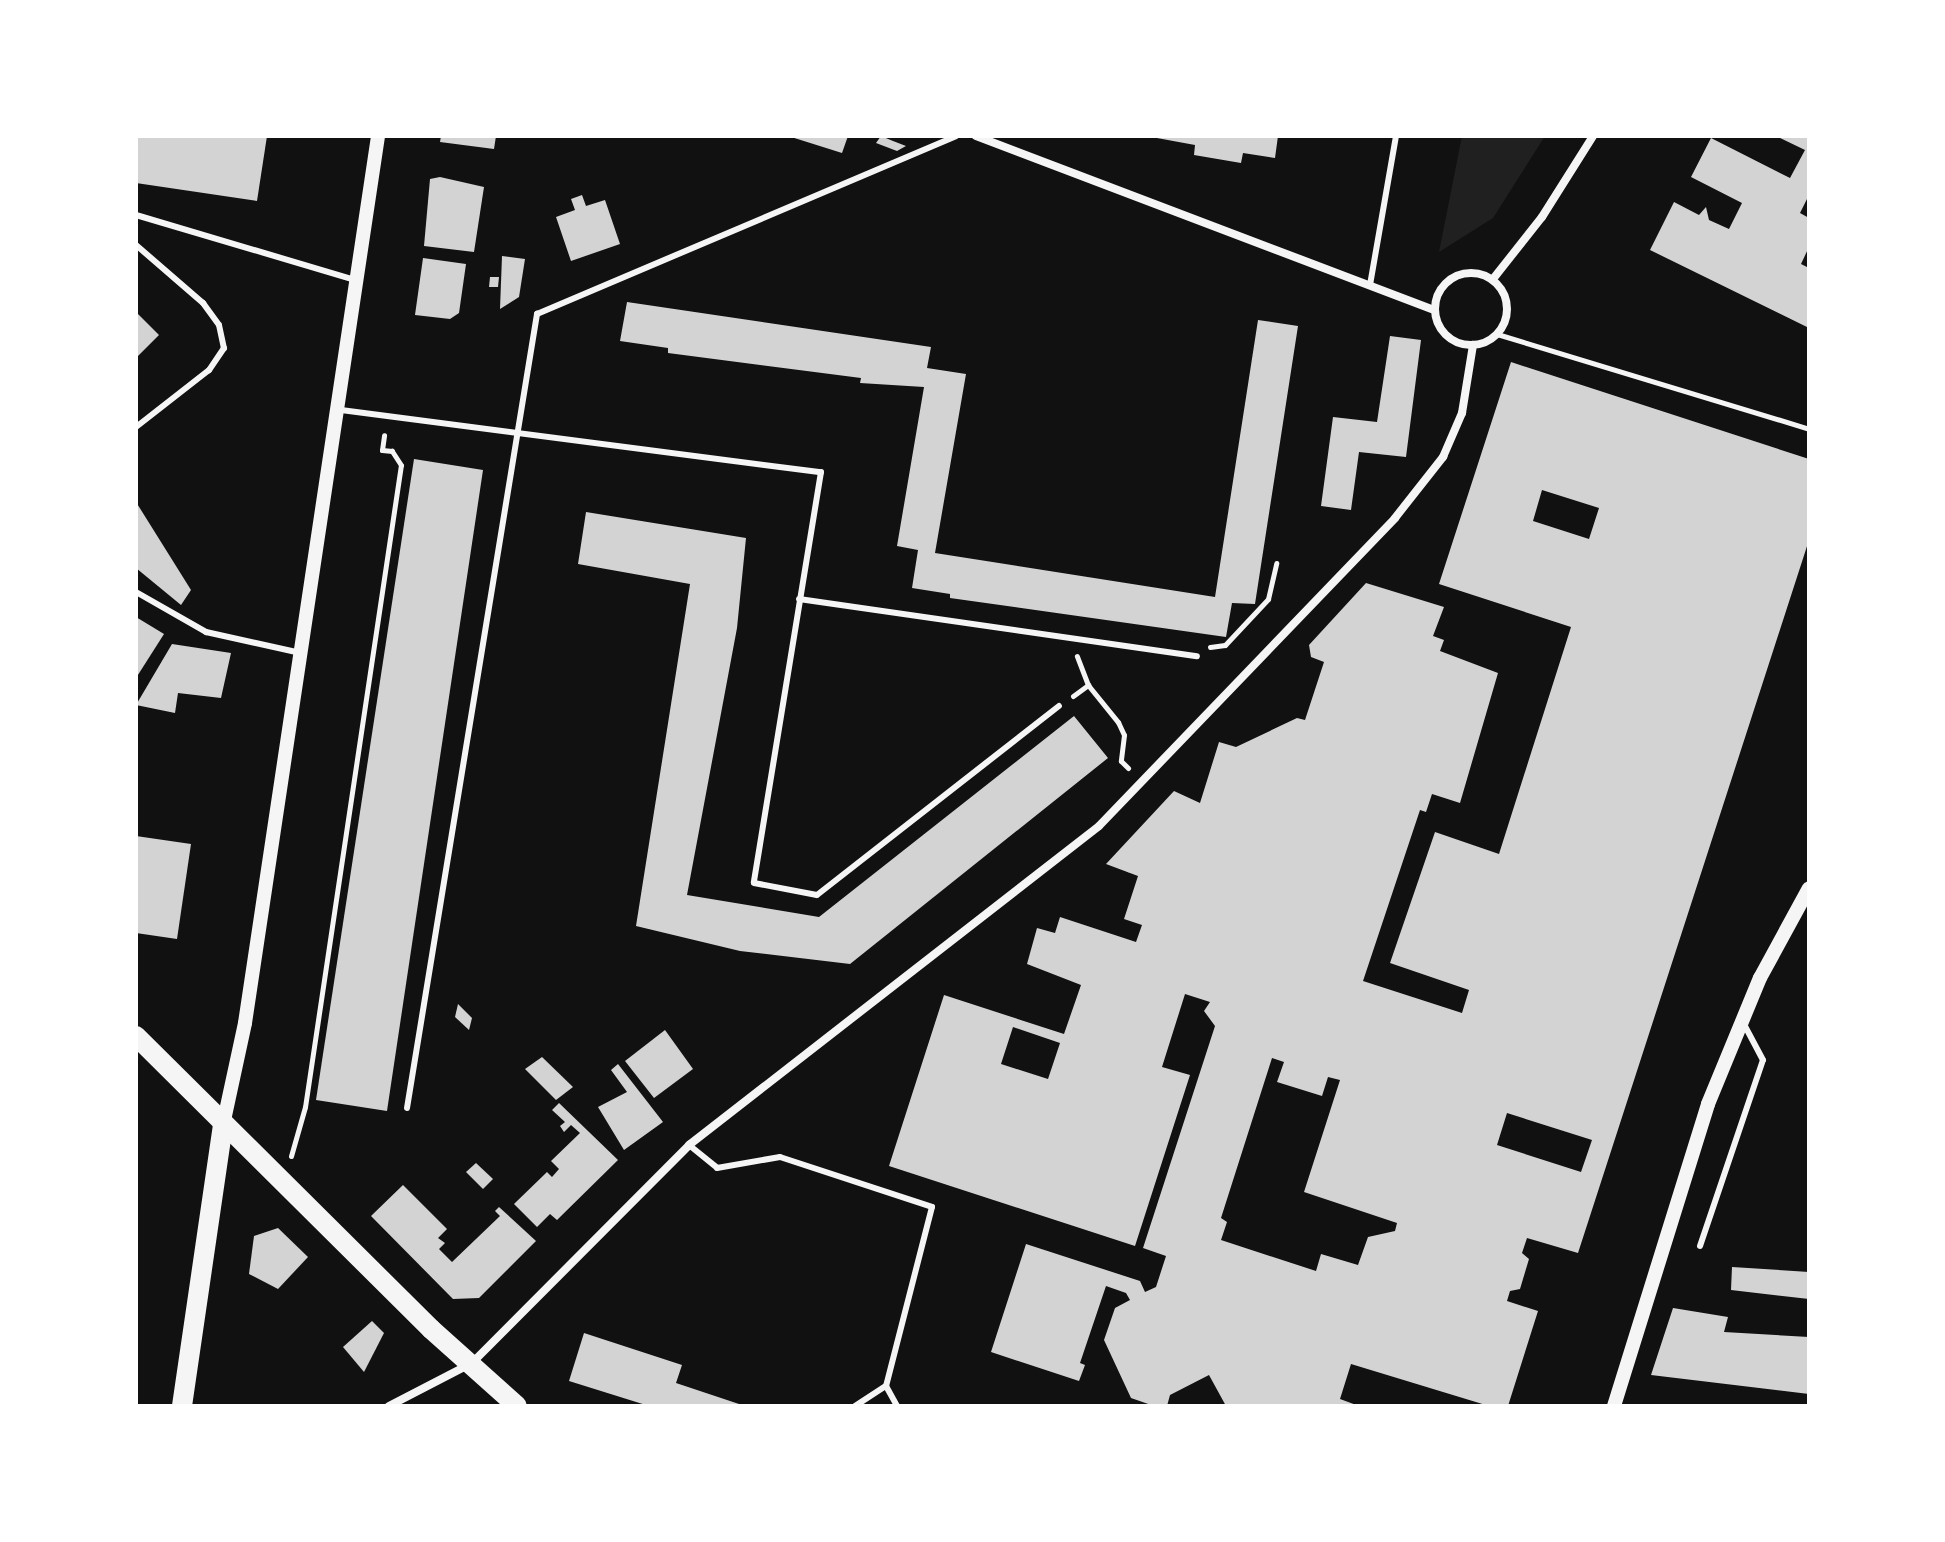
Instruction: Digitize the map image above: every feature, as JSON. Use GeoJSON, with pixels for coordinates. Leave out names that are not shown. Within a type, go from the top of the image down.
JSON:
{"type":"FeatureCollection","features":[{"type":"Feature","properties":{"kind":"main road"},"geometry":{"type":"LineString","coordinates":[[136,1036],[282,1184],[517,1406]]}},
{"type":"Feature","properties":{"kind":"main road"},"geometry":{"type":"LineString","coordinates":[[182,1406],[223,1125]]}},
{"type":"Feature","properties":{"kind":"street"},"geometry":{"type":"LineString","coordinates":[[223,1125],[245,1023],[341,410],[378,136]]}},
{"type":"Feature","properties":{"kind":"street"},"geometry":{"type":"LineString","coordinates":[[976,136],[1434,310]]}},
{"type":"Feature","properties":{"kind":"street"},"geometry":{"type":"LineString","coordinates":[[1493,279],[1542,217],[1593,136]]}},
{"type":"Feature","properties":{"kind":"street"},"geometry":{"type":"LineString","coordinates":[[1471,272],[1493,279],[1507,312],[1497,334],[1473,345],[1442,332],[1434,310],[1449,279],[1471,272]]}},
{"type":"Feature","properties":{"kind":"street"},"geometry":{"type":"LineString","coordinates":[[389,1406],[472,1363],[689,1145],[1099,826],[1395,518],[1443,457],[1462,413],[1473,345]]}},
{"type":"Feature","properties":{"kind":"street"},"geometry":{"type":"LineString","coordinates":[[1614,1406],[1708,1104],[1741,1020],[1809,888]]}},
{"type":"Feature","properties":{"kind":"lane"},"geometry":{"type":"LineString","coordinates":[[407,1108],[514,432],[537,314],[956,136]]}},
{"type":"Feature","properties":{"kind":"lane"},"geometry":{"type":"LineString","coordinates":[[1370,285],[1396,136]]}},
{"type":"Feature","properties":{"kind":"lane"},"geometry":{"type":"LineString","coordinates":[[136,215],[358,281]]}},
{"type":"Feature","properties":{"kind":"lane"},"geometry":{"type":"LineString","coordinates":[[136,245],[203,303],[219,325],[224,348],[209,370],[136,427]]}},
{"type":"Feature","properties":{"kind":"lane"},"geometry":{"type":"LineString","coordinates":[[341,410],[821,472],[754,883],[817,895],[1059,706]]}},
{"type":"Feature","properties":{"kind":"lane"},"geometry":{"type":"LineString","coordinates":[[136,592],[206,632],[301,653]]}},
{"type":"Feature","properties":{"kind":"lane"},"geometry":{"type":"LineString","coordinates":[[799,599],[1197,656]]}},
{"type":"Feature","properties":{"kind":"lane"},"geometry":{"type":"LineString","coordinates":[[1700,1246],[1763,1060],[1741,1020]]}},
{"type":"Feature","properties":{"kind":"lane"},"geometry":{"type":"LineString","coordinates":[[689,1145],[717,1168],[780,1157],[932,1207],[886,1386],[855,1406]]}},
{"type":"Feature","properties":{"kind":"lane"},"geometry":{"type":"LineString","coordinates":[[886,1386],[897,1406]]}},
{"type":"Feature","properties":{"kind":"path"},"geometry":{"type":"LineString","coordinates":[[1497,334],[1809,429]]}},
{"type":"Feature","properties":{"kind":"path"},"geometry":{"type":"LineString","coordinates":[[282,1184],[305,1107],[401,465],[392,451],[382,450],[386,416]]}},
{"type":"Feature","properties":{"kind":"path"},"geometry":{"type":"LineString","coordinates":[[1214,644],[1225,645],[1268,599],[1276,563]]}},
{"type":"Feature","properties":{"kind":"path"},"geometry":{"type":"LineString","coordinates":[[1070,638],[1088,685],[1124,735],[1121,761]]}},
{"type":"Feature","properties":{"kind":"path"},"geometry":{"type":"LineString","coordinates":[[1059,706],[1088,685]]}},
{"type":"Feature","properties":{"kind":"shaded area"},"geometry":{"type":"Polygon","coordinates":[[[1462,136],[1545,136],[1493,218],[1439,252],[1462,136]]]}},
{"type":"Feature","properties":{"kind":"building"},"geometry":{"type":"Polygon","coordinates":[[[136,136],[267,136],[257,201],[136,183],[136,136]]]}},
{"type":"Feature","properties":{"kind":"building"},"geometry":{"type":"Polygon","coordinates":[[[441,136],[496,136],[494,149],[440,142],[441,136]]]}},
{"type":"Feature","properties":{"kind":"building"},"geometry":{"type":"Polygon","coordinates":[[[788,136],[848,136],[842,153],[788,136]]]}},
{"type":"Feature","properties":{"kind":"building"},"geometry":{"type":"Polygon","coordinates":[[[881,136],[906,146],[897,151],[876,143],[881,136]]]}},
{"type":"Feature","properties":{"kind":"building"},"geometry":{"type":"Polygon","coordinates":[[[1146,136],[1278,136],[1275,158],[1243,153],[1241,163],[1194,155],[1195,145],[1146,136]]]}},
{"type":"Feature","properties":{"kind":"building"},"geometry":{"type":"Polygon","coordinates":[[[1776,136],[1809,136],[1809,195],[1800,213],[1809,218],[1809,247],[1801,264],[1809,268],[1809,328],[1650,250],[1674,202],[1699,215],[1706,207],[1709,220],[1729,229],[1742,203],[1691,177],[1711,138],[1790,178],[1805,150],[1776,136]]]}},
{"type":"Feature","properties":{"kind":"building"},"geometry":{"type":"Polygon","coordinates":[[[440,177],[484,187],[474,252],[424,246],[430,179],[440,177]]]}},
{"type":"Feature","properties":{"kind":"building"},"geometry":{"type":"Polygon","coordinates":[[[582,195],[586,206],[605,200],[620,244],[571,261],[556,217],[575,210],[571,199],[582,195]]]}},
{"type":"Feature","properties":{"kind":"building"},"geometry":{"type":"Polygon","coordinates":[[[502,256],[525,259],[519,297],[500,309],[502,256]]]}},
{"type":"Feature","properties":{"kind":"building"},"geometry":{"type":"Polygon","coordinates":[[[423,258],[466,264],[459,313],[450,319],[415,315],[423,258]]]}},
{"type":"Feature","properties":{"kind":"building"},"geometry":{"type":"Polygon","coordinates":[[[490,277],[499,277],[498,287],[489,287],[490,277]]]}},
{"type":"Feature","properties":{"kind":"building"},"geometry":{"type":"Polygon","coordinates":[[[627,302],[931,347],[927,368],[966,374],[935,553],[1215,597],[1258,320],[1298,326],[1255,604],[1232,603],[1226,637],[950,598],[950,594],[912,588],[918,550],[897,546],[924,387],[860,383],[861,378],[668,353],[668,348],[620,341],[627,302]]]}},
{"type":"Feature","properties":{"kind":"building"},"geometry":{"type":"Polygon","coordinates":[[[136,312],[159,335],[136,358],[136,312]]]}},
{"type":"Feature","properties":{"kind":"building"},"geometry":{"type":"Polygon","coordinates":[[[1390,336],[1421,340],[1406,457],[1359,452],[1351,510],[1321,506],[1333,417],[1377,422],[1390,336]]]}},
{"type":"Feature","properties":{"kind":"building"},"geometry":{"type":"Polygon","coordinates":[[[1511,362],[1809,459],[1809,540],[1578,1253],[1527,1238],[1522,1253],[1529,1259],[1520,1289],[1510,1291],[1507,1301],[1538,1311],[1508,1406],[1489,1406],[1351,1364],[1340,1399],[1359,1406],[1226,1406],[1209,1375],[1170,1395],[1167,1406],[1154,1406],[1131,1398],[1104,1340],[1115,1308],[1130,1300],[1126,1293],[1106,1286],[1080,1363],[1085,1365],[1079,1381],[991,1352],[1026,1244],[1140,1281],[1145,1292],[1156,1287],[1166,1256],[1143,1248],[1215,1026],[1204,1011],[1210,1002],[1185,994],[1162,1067],[1190,1075],[1135,1246],[889,1166],[944,995],[1064,1034],[1081,985],[1027,964],[1037,928],[1055,933],[1060,917],[1136,942],[1142,925],[1124,919],[1138,876],[1106,864],[1174,791],[1200,803],[1219,742],[1236,747],[1297,718],[1305,720],[1324,662],[1311,657],[1309,645],[1366,583],[1444,607],[1433,636],[1444,640],[1440,651],[1498,673],[1460,803],[1432,794],[1426,812],[1420,810],[1363,981],[1462,1013],[1469,990],[1390,963],[1435,832],[1499,854],[1571,627],[1439,584],[1511,362]],[[1542,490],[1533,521],[1589,539],[1599,508],[1542,490]],[[1013,1027],[1001,1064],[1048,1079],[1060,1043],[1013,1027]],[[1272,1058],[1221,1218],[1227,1222],[1221,1240],[1316,1271],[1321,1254],[1358,1265],[1368,1237],[1395,1231],[1397,1223],[1304,1192],[1340,1080],[1328,1077],[1322,1096],[1277,1082],[1284,1062],[1272,1058]],[[1507,1113],[1497,1145],[1581,1172],[1592,1140],[1507,1113]]]}},
{"type":"Feature","properties":{"kind":"building"},"geometry":{"type":"Polygon","coordinates":[[[414,459],[483,470],[387,1111],[316,1100],[414,459]]]}},
{"type":"Feature","properties":{"kind":"building"},"geometry":{"type":"Polygon","coordinates":[[[136,502],[191,590],[181,605],[136,568],[136,502]]]}},
{"type":"Feature","properties":{"kind":"building"},"geometry":{"type":"Polygon","coordinates":[[[586,512],[746,538],[737,628],[687,895],[819,917],[1074,716],[1108,758],[850,964],[740,951],[636,926],[690,584],[578,564],[586,512]]]}},
{"type":"Feature","properties":{"kind":"building"},"geometry":{"type":"Polygon","coordinates":[[[136,617],[164,634],[136,678],[136,617]]]}},
{"type":"Feature","properties":{"kind":"building"},"geometry":{"type":"Polygon","coordinates":[[[172,644],[231,653],[221,698],[178,693],[175,713],[136,705],[172,644]]]}},
{"type":"Feature","properties":{"kind":"building"},"geometry":{"type":"Polygon","coordinates":[[[136,836],[191,844],[177,939],[136,933],[136,836]]]}},
{"type":"Feature","properties":{"kind":"building"},"geometry":{"type":"Polygon","coordinates":[[[458,1004],[472,1018],[469,1030],[455,1017],[458,1004]]]}},
{"type":"Feature","properties":{"kind":"building"},"geometry":{"type":"Polygon","coordinates":[[[665,1030],[693,1069],[654,1098],[625,1061],[665,1030]]]}},
{"type":"Feature","properties":{"kind":"building"},"geometry":{"type":"Polygon","coordinates":[[[542,1057],[573,1087],[556,1100],[525,1069],[542,1057]]]}},
{"type":"Feature","properties":{"kind":"building"},"geometry":{"type":"Polygon","coordinates":[[[618,1064],[663,1122],[624,1150],[598,1107],[627,1092],[611,1070],[618,1064]]]}},
{"type":"Feature","properties":{"kind":"building"},"geometry":{"type":"Polygon","coordinates":[[[559,1103],[618,1160],[557,1220],[550,1214],[537,1227],[514,1204],[547,1172],[552,1177],[559,1169],[551,1161],[580,1133],[571,1125],[564,1132],[560,1126],[565,1122],[552,1110],[559,1103]]]}},
{"type":"Feature","properties":{"kind":"building"},"geometry":{"type":"Polygon","coordinates":[[[476,1163],[493,1179],[483,1189],[466,1172],[476,1163]]]}},
{"type":"Feature","properties":{"kind":"building"},"geometry":{"type":"Polygon","coordinates":[[[403,1185],[447,1229],[438,1238],[445,1243],[439,1249],[452,1262],[500,1216],[495,1211],[499,1207],[536,1241],[479,1298],[453,1299],[371,1216],[403,1185]]]}},
{"type":"Feature","properties":{"kind":"building"},"geometry":{"type":"Polygon","coordinates":[[[278,1228],[308,1257],[278,1289],[249,1274],[254,1236],[278,1228]]]}},
{"type":"Feature","properties":{"kind":"building"},"geometry":{"type":"Polygon","coordinates":[[[1732,1267],[1809,1272],[1809,1299],[1731,1290],[1732,1267]]]}},
{"type":"Feature","properties":{"kind":"building"},"geometry":{"type":"Polygon","coordinates":[[[1673,1308],[1728,1317],[1724,1332],[1809,1337],[1809,1394],[1651,1375],[1673,1308]]]}},
{"type":"Feature","properties":{"kind":"building"},"geometry":{"type":"Polygon","coordinates":[[[372,1321],[384,1333],[364,1372],[343,1347],[372,1321]]]}},
{"type":"Feature","properties":{"kind":"building"},"geometry":{"type":"Polygon","coordinates":[[[584,1333],[682,1365],[676,1383],[745,1406],[649,1406],[569,1381],[584,1333]]]}}]}
